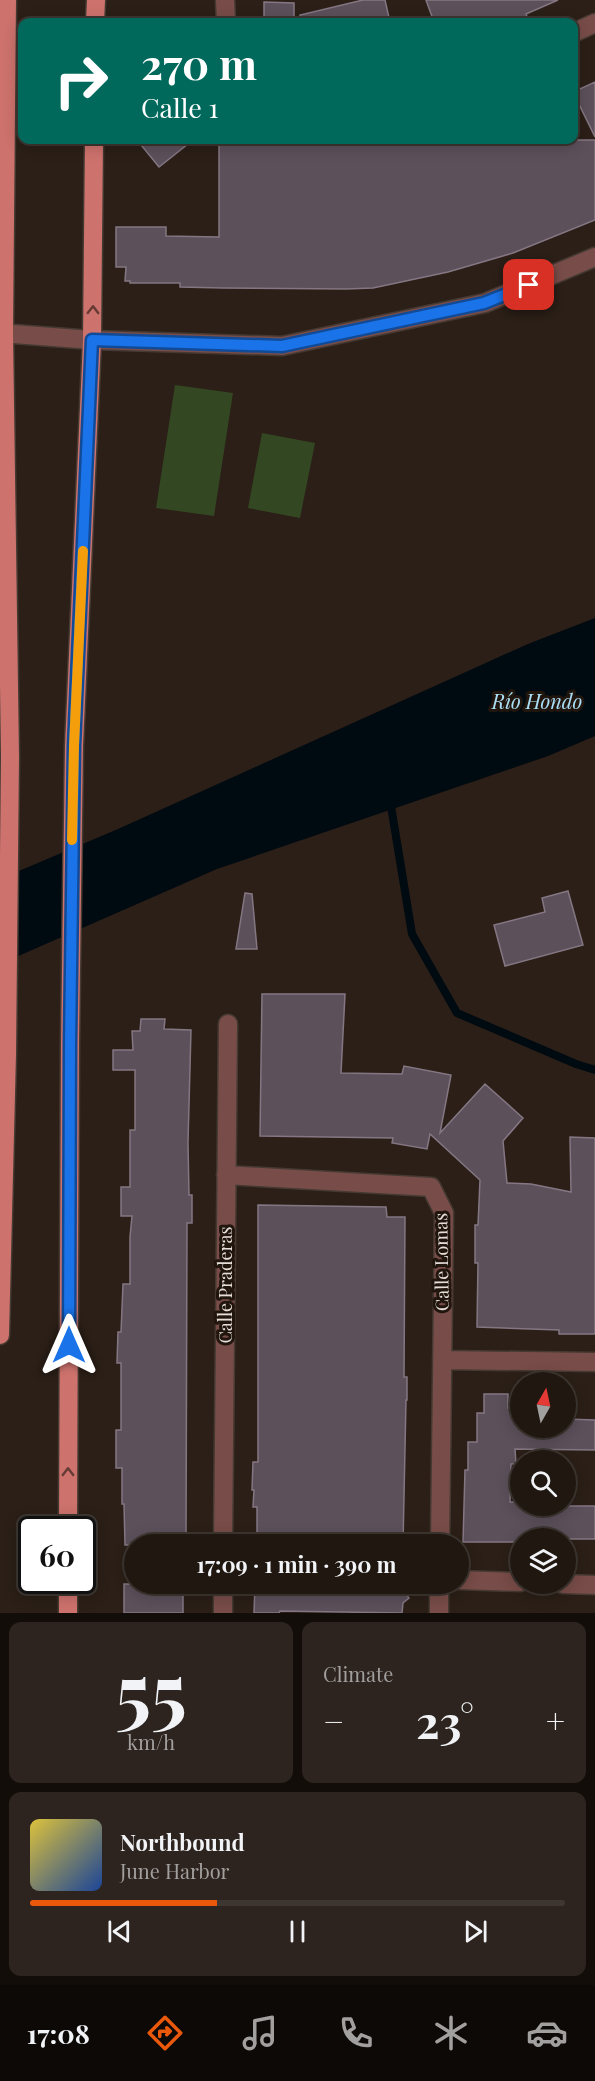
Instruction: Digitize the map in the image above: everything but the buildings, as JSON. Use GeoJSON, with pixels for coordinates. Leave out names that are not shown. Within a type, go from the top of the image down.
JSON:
{"type":"FeatureCollection","features":[{"type":"Feature","properties":{"kind":"main road"},"geometry":{"type":"LineString","coordinates":[[0,1335],[10,757],[2,333],[8,0]]}},
{"type":"Feature","properties":{"kind":"main road"},"geometry":{"type":"LineString","coordinates":[[95,18],[96,0]]}},
{"type":"Feature","properties":{"kind":"main road"},"geometry":{"type":"LineString","coordinates":[[68,1516],[74,746],[92,340],[94,144]]}},
{"type":"Feature","properties":{"kind":"main road"},"geometry":{"type":"LineString","coordinates":[[68,1594],[68,1613]]}},
{"type":"Feature","properties":{"kind":"street"},"geometry":{"type":"LineString","coordinates":[[225,0],[225,18]]}},
{"type":"Feature","properties":{"kind":"street"},"geometry":{"type":"LineString","coordinates":[[578,31],[595,23]]}},
{"type":"Feature","properties":{"kind":"street"},"geometry":{"type":"LineString","coordinates":[[2,333],[92,340],[282,346],[484,303],[595,257]]}},
{"type":"Feature","properties":{"kind":"street","name":"Calle Praderas"},"geometry":{"type":"LineString","coordinates":[[223,1534],[228,1024]]}},
{"type":"Feature","properties":{"kind":"street","name":"Calle Lomas"},"geometry":{"type":"LineString","coordinates":[[226,1175],[431,1187],[444,1213],[440,1534]]}},
{"type":"Feature","properties":{"kind":"street"},"geometry":{"type":"LineString","coordinates":[[442,1360],[595,1362]]}},
{"type":"Feature","properties":{"kind":"street"},"geometry":{"type":"LineString","coordinates":[[469,1580],[510,1582]]}},
{"type":"Feature","properties":{"kind":"street"},"geometry":{"type":"LineString","coordinates":[[576,1584],[595,1585]]}},
{"type":"Feature","properties":{"kind":"street"},"geometry":{"type":"LineString","coordinates":[[223,1594],[223,1613]]}},
{"type":"Feature","properties":{"kind":"street"},"geometry":{"type":"LineString","coordinates":[[439,1613],[440,1594]]}},
{"type":"Feature","properties":{"kind":"green space"},"geometry":{"type":"Polygon","coordinates":[[[175,385],[233,393],[214,516],[156,508],[175,385]]]}},
{"type":"Feature","properties":{"kind":"green space"},"geometry":{"type":"Polygon","coordinates":[[[262,433],[315,443],[300,518],[248,508],[262,433]]]}},
{"type":"Feature","properties":{"kind":"water","name":"Río Hondo"},"geometry":{"type":"Polygon","coordinates":[[[595,618],[595,736],[548,756],[217,869],[0,964],[0,879],[118,829],[528,644],[595,618]]]}},
{"type":"Feature","properties":{"kind":"waterway"},"geometry":{"type":"LineString","coordinates":[[390,800],[412,934],[457,1013],[595,1070]]}},
{"type":"Feature","properties":{"kind":"slow traffic"},"geometry":{"type":"LineString","coordinates":[[72,840],[83,551]]}},
{"type":"Feature","properties":{"kind":"route"},"geometry":{"type":"LineString","coordinates":[[69,1345],[74,746],[92,340],[282,346],[484,303],[529,285]]}}]}
